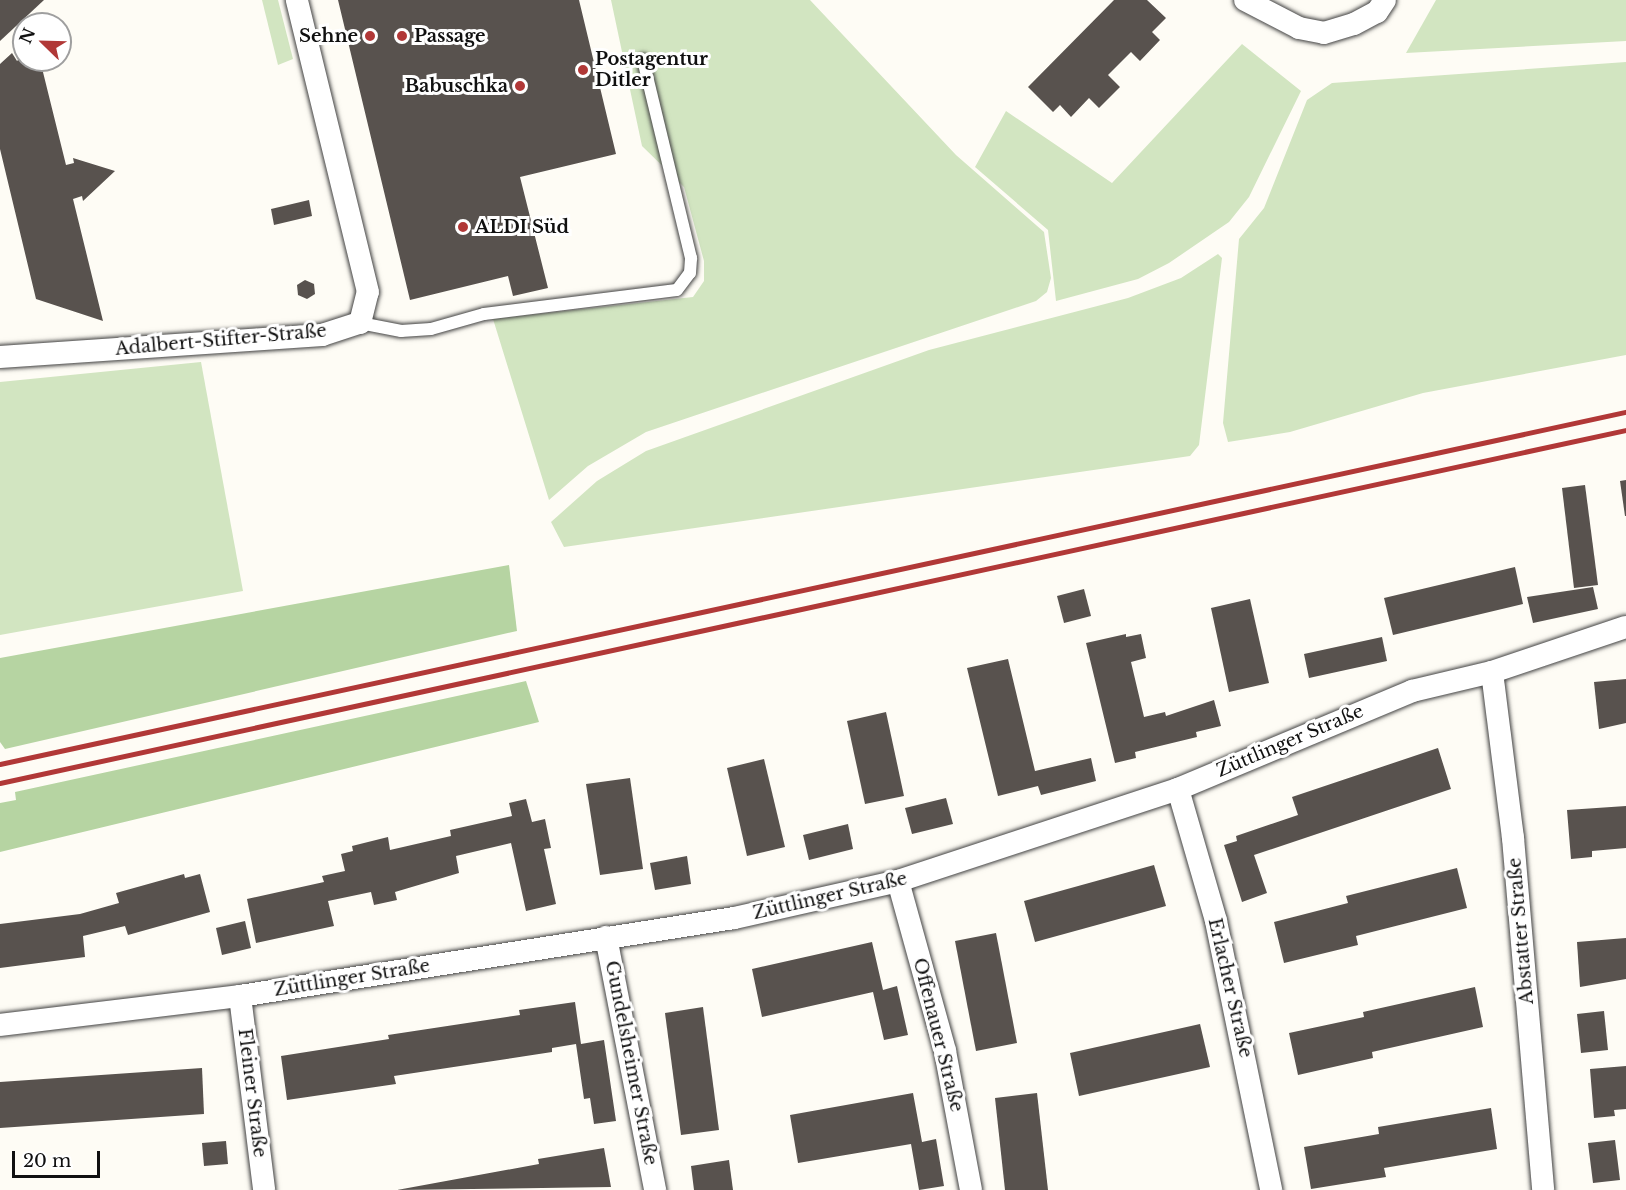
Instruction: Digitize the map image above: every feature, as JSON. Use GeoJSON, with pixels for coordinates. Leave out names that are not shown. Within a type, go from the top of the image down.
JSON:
{"type":"FeatureCollection","features":[{"type":"Feature","properties":{"kind":"street"},"geometry":{"type":"LineString","coordinates":[[297,0],[368,292],[360,323]]}},
{"type":"Feature","properties":{"kind":"street"},"geometry":{"type":"LineString","coordinates":[[1245,0],[1299,28],[1324,33],[1354,24],[1377,12],[1385,0]]}},
{"type":"Feature","properties":{"kind":"street","name":"Adalbert-Stifter-Straße"},"geometry":{"type":"LineString","coordinates":[[0,357],[322,336],[360,323]]}},
{"type":"Feature","properties":{"kind":"street","name":"Züttlinger Straße"},"geometry":{"type":"LineString","coordinates":[[0,1025],[240,996],[734,918],[898,881],[1178,789],[1412,691],[1492,672],[1626,627]]}},
{"type":"Feature","properties":{"kind":"street","name":"Abstatter Straße"},"geometry":{"type":"LineString","coordinates":[[1492,672],[1513,838],[1543,1190]]}},
{"type":"Feature","properties":{"kind":"street","name":"Erlacher Straße"},"geometry":{"type":"LineString","coordinates":[[1178,789],[1216,921],[1271,1190]]}},
{"type":"Feature","properties":{"kind":"street","name":"Offenauer Straße"},"geometry":{"type":"LineString","coordinates":[[898,881],[945,1052],[971,1190]]}},
{"type":"Feature","properties":{"kind":"street","name":"Gundelsheimer Straße"},"geometry":{"type":"LineString","coordinates":[[606,937],[655,1190]]}},
{"type":"Feature","properties":{"kind":"street","name":"Fleiner Straße"},"geometry":{"type":"LineString","coordinates":[[240,996],[264,1190]]}},
{"type":"Feature","properties":{"kind":"lane"},"geometry":{"type":"LineString","coordinates":[[360,323],[401,331],[431,329],[484,314],[677,290],[690,273],[691,258],[643,60]]}},
{"type":"Feature","properties":{"kind":"green space"},"geometry":{"type":"Polygon","coordinates":[[[262,0],[278,0],[293,59],[278,65],[262,0]]]}},
{"type":"Feature","properties":{"kind":"green space"},"geometry":{"type":"Polygon","coordinates":[[[611,0],[810,0],[956,155],[1044,232],[1051,278],[1047,292],[1036,301],[646,432],[588,466],[549,500],[493,319],[693,297],[704,281],[704,261],[684,187],[642,146],[611,0]]]}},
{"type":"Feature","properties":{"kind":"green space"},"geometry":{"type":"Polygon","coordinates":[[[1436,0],[1626,0],[1626,41],[1406,53],[1436,0]]]}},
{"type":"Feature","properties":{"kind":"green space"},"geometry":{"type":"Polygon","coordinates":[[[1242,44],[1301,91],[1249,197],[1229,222],[1169,263],[1138,279],[1056,301],[1048,230],[975,167],[1006,111],[1112,183],[1242,44]]]}},
{"type":"Feature","properties":{"kind":"green space"},"geometry":{"type":"Polygon","coordinates":[[[1626,62],[1626,355],[1423,393],[1290,432],[1228,442],[1223,423],[1239,239],[1264,208],[1307,100],[1332,83],[1626,62]]]}},
{"type":"Feature","properties":{"kind":"green space"},"geometry":{"type":"Polygon","coordinates":[[[1218,254],[1222,258],[1199,445],[1190,456],[564,547],[551,522],[597,481],[646,451],[929,350],[1128,298],[1181,278],[1218,254]]]}},
{"type":"Feature","properties":{"kind":"green space"},"geometry":{"type":"Polygon","coordinates":[[[201,362],[243,591],[0,635],[0,382],[201,362]]]}},
{"type":"Feature","properties":{"kind":"green space"},"geometry":{"type":"Polygon","coordinates":[[[509,565],[517,631],[5,749],[0,742],[0,658],[509,565]]]}},
{"type":"Feature","properties":{"kind":"green space"},"geometry":{"type":"Polygon","coordinates":[[[526,681],[539,722],[0,852],[0,803],[16,800],[15,792],[526,681]]]}},
{"type":"Feature","properties":{"kind":"building"},"geometry":{"type":"Polygon","coordinates":[[[0,0],[44,0],[31,12],[12,12],[12,30],[0,41],[0,0]]]}},
{"type":"Feature","properties":{"kind":"building"},"geometry":{"type":"Polygon","coordinates":[[[338,0],[579,0],[616,154],[520,177],[548,288],[513,296],[508,276],[410,300],[338,0]]]}},
{"type":"Feature","properties":{"kind":"building"},"geometry":{"type":"Polygon","coordinates":[[[1114,0],[1147,0],[1166,18],[1152,32],[1160,40],[1140,61],[1131,52],[1108,75],[1120,87],[1099,108],[1089,98],[1071,117],[1060,105],[1053,112],[1028,87],[1114,0]]]}},
{"type":"Feature","properties":{"kind":"building"},"geometry":{"type":"Polygon","coordinates":[[[12,53],[12,72],[43,72],[66,165],[74,163],[73,158],[115,171],[83,201],[82,196],[73,199],[103,321],[36,299],[0,149],[0,64],[12,53]]]}},
{"type":"Feature","properties":{"kind":"building"},"geometry":{"type":"Polygon","coordinates":[[[309,200],[312,216],[274,225],[271,209],[309,200]]]}},
{"type":"Feature","properties":{"kind":"building"},"geometry":{"type":"Polygon","coordinates":[[[305,280],[314,284],[315,294],[307,299],[298,295],[297,285],[305,280]]]}},
{"type":"Feature","properties":{"kind":"building"},"geometry":{"type":"Polygon","coordinates":[[[1626,480],[1626,516],[1625,516],[1620,481],[1626,480]]]}},
{"type":"Feature","properties":{"kind":"building"},"geometry":{"type":"Polygon","coordinates":[[[1585,485],[1598,585],[1574,588],[1562,488],[1585,485]]]}},
{"type":"Feature","properties":{"kind":"building"},"geometry":{"type":"Polygon","coordinates":[[[1515,567],[1523,604],[1393,635],[1384,598],[1515,567]]]}},
{"type":"Feature","properties":{"kind":"building"},"geometry":{"type":"Polygon","coordinates":[[[1593,587],[1598,609],[1533,623],[1527,597],[1593,587]]]}},
{"type":"Feature","properties":{"kind":"building"},"geometry":{"type":"Polygon","coordinates":[[[1084,589],[1091,616],[1064,623],[1057,596],[1084,589]]]}},
{"type":"Feature","properties":{"kind":"building"},"geometry":{"type":"Polygon","coordinates":[[[1250,599],[1269,683],[1229,692],[1211,608],[1250,599]]]}},
{"type":"Feature","properties":{"kind":"building"},"geometry":{"type":"Polygon","coordinates":[[[1126,634],[1126,637],[1141,634],[1146,658],[1131,662],[1144,717],[1165,712],[1166,716],[1214,700],[1221,726],[1196,732],[1197,737],[1135,752],[1136,758],[1115,763],[1086,643],[1126,634]]]}},
{"type":"Feature","properties":{"kind":"building"},"geometry":{"type":"Polygon","coordinates":[[[1382,637],[1387,661],[1309,678],[1304,654],[1382,637]]]}},
{"type":"Feature","properties":{"kind":"building"},"geometry":{"type":"Polygon","coordinates":[[[1008,659],[1035,771],[1091,758],[1096,781],[1041,795],[1038,786],[998,796],[967,668],[1008,659]]]}},
{"type":"Feature","properties":{"kind":"building"},"geometry":{"type":"Polygon","coordinates":[[[1626,679],[1626,723],[1599,729],[1594,682],[1626,679]]]}},
{"type":"Feature","properties":{"kind":"building"},"geometry":{"type":"Polygon","coordinates":[[[886,712],[904,796],[865,804],[847,721],[886,712]]]}},
{"type":"Feature","properties":{"kind":"building"},"geometry":{"type":"Polygon","coordinates":[[[1438,748],[1451,789],[1254,855],[1267,893],[1242,902],[1224,845],[1237,841],[1236,836],[1298,815],[1292,797],[1438,748]]]}},
{"type":"Feature","properties":{"kind":"building"},"geometry":{"type":"Polygon","coordinates":[[[764,759],[785,847],[747,856],[727,768],[764,759]]]}},
{"type":"Feature","properties":{"kind":"building"},"geometry":{"type":"Polygon","coordinates":[[[630,778],[643,869],[600,875],[586,784],[630,778]]]}},
{"type":"Feature","properties":{"kind":"building"},"geometry":{"type":"Polygon","coordinates":[[[946,798],[953,824],[912,834],[905,808],[946,798]]]}},
{"type":"Feature","properties":{"kind":"building"},"geometry":{"type":"Polygon","coordinates":[[[526,799],[532,822],[545,819],[551,848],[544,849],[556,904],[526,911],[511,843],[456,856],[459,873],[395,892],[397,900],[374,905],[371,892],[328,901],[334,926],[256,943],[247,899],[324,882],[322,876],[345,871],[341,854],[353,851],[352,846],[388,837],[390,850],[451,836],[450,830],[512,816],[509,803],[526,799]]]}},
{"type":"Feature","properties":{"kind":"building"},"geometry":{"type":"Polygon","coordinates":[[[1626,806],[1626,848],[1592,851],[1592,857],[1571,859],[1567,810],[1626,806]]]}},
{"type":"Feature","properties":{"kind":"building"},"geometry":{"type":"Polygon","coordinates":[[[848,824],[853,849],[809,860],[803,835],[848,824]]]}},
{"type":"Feature","properties":{"kind":"building"},"geometry":{"type":"Polygon","coordinates":[[[687,856],[691,884],[655,890],[650,863],[687,856]]]}},
{"type":"Feature","properties":{"kind":"building"},"geometry":{"type":"Polygon","coordinates":[[[1154,865],[1166,906],[1035,942],[1024,901],[1154,865]]]}},
{"type":"Feature","properties":{"kind":"building"},"geometry":{"type":"Polygon","coordinates":[[[1457,868],[1467,908],[1356,936],[1358,945],[1284,963],[1274,922],[1348,903],[1346,896],[1457,868]]]}},
{"type":"Feature","properties":{"kind":"building"},"geometry":{"type":"Polygon","coordinates":[[[184,874],[185,878],[200,874],[210,912],[128,935],[125,926],[83,936],[85,957],[0,968],[0,924],[80,914],[119,903],[116,893],[184,874]]]}},
{"type":"Feature","properties":{"kind":"building"},"geometry":{"type":"Polygon","coordinates":[[[245,921],[251,948],[222,955],[216,928],[245,921]]]}},
{"type":"Feature","properties":{"kind":"building"},"geometry":{"type":"Polygon","coordinates":[[[996,933],[1017,1043],[976,1051],[955,941],[996,933]]]}},
{"type":"Feature","properties":{"kind":"building"},"geometry":{"type":"Polygon","coordinates":[[[1626,938],[1626,979],[1580,987],[1577,942],[1626,938]]]}},
{"type":"Feature","properties":{"kind":"building"},"geometry":{"type":"Polygon","coordinates":[[[872,942],[883,990],[897,986],[908,1035],[884,1040],[873,992],[762,1017],[752,969],[872,942]]]}},
{"type":"Feature","properties":{"kind":"building"},"geometry":{"type":"Polygon","coordinates":[[[1475,987],[1483,1027],[1372,1052],[1373,1058],[1298,1075],[1289,1033],[1364,1017],[1363,1012],[1475,987]]]}},
{"type":"Feature","properties":{"kind":"building"},"geometry":{"type":"Polygon","coordinates":[[[575,1002],[581,1044],[604,1040],[616,1121],[594,1124],[590,1098],[584,1099],[576,1044],[552,1048],[552,1052],[394,1076],[396,1084],[287,1100],[281,1056],[389,1039],[388,1035],[520,1015],[519,1010],[575,1002]]]}},
{"type":"Feature","properties":{"kind":"building"},"geometry":{"type":"Polygon","coordinates":[[[703,1007],[719,1130],[681,1135],[665,1013],[703,1007]]]}},
{"type":"Feature","properties":{"kind":"building"},"geometry":{"type":"Polygon","coordinates":[[[1604,1011],[1608,1050],[1581,1053],[1577,1014],[1604,1011]]]}},
{"type":"Feature","properties":{"kind":"building"},"geometry":{"type":"Polygon","coordinates":[[[1200,1024],[1210,1067],[1079,1096],[1070,1053],[1200,1024]]]}},
{"type":"Feature","properties":{"kind":"building"},"geometry":{"type":"Polygon","coordinates":[[[1626,1066],[1626,1109],[1614,1110],[1615,1116],[1594,1118],[1590,1069],[1626,1066]]]}},
{"type":"Feature","properties":{"kind":"building"},"geometry":{"type":"Polygon","coordinates":[[[202,1068],[204,1114],[0,1128],[0,1082],[202,1068]]]}},
{"type":"Feature","properties":{"kind":"building"},"geometry":{"type":"Polygon","coordinates":[[[913,1093],[922,1142],[936,1139],[944,1186],[919,1190],[911,1144],[798,1163],[790,1115],[913,1093]]]}},
{"type":"Feature","properties":{"kind":"building"},"geometry":{"type":"Polygon","coordinates":[[[1037,1093],[1048,1190],[1005,1190],[995,1098],[1037,1093]]]}},
{"type":"Feature","properties":{"kind":"building"},"geometry":{"type":"Polygon","coordinates":[[[1491,1108],[1497,1149],[1384,1168],[1386,1177],[1311,1189],[1304,1147],[1379,1134],[1378,1127],[1491,1108]]]}},
{"type":"Feature","properties":{"kind":"building"},"geometry":{"type":"Polygon","coordinates":[[[1615,1140],[1620,1180],[1593,1183],[1588,1143],[1615,1140]]]}},
{"type":"Feature","properties":{"kind":"building"},"geometry":{"type":"Polygon","coordinates":[[[226,1141],[228,1164],[204,1166],[202,1143],[226,1141]]]}},
{"type":"Feature","properties":{"kind":"building"},"geometry":{"type":"Polygon","coordinates":[[[604,1148],[611,1187],[397,1190],[539,1164],[538,1159],[604,1148]]]}},
{"type":"Feature","properties":{"kind":"building"},"geometry":{"type":"Polygon","coordinates":[[[729,1160],[733,1190],[694,1190],[691,1166],[729,1160]]]}},
{"type":"Feature","properties":{"kind":"railway"},"geometry":{"type":"LineString","coordinates":[[0,764],[1626,412]]}},
{"type":"Feature","properties":{"kind":"railway"},"geometry":{"type":"LineString","coordinates":[[0,783],[1626,430]]}},
{"type":"Feature","properties":{"kind":"place","name":"Sehne"},"geometry":{"type":"Point","coordinates":[370,36]}},
{"type":"Feature","properties":{"kind":"place","name":"Passage"},"geometry":{"type":"Point","coordinates":[402,36]}},
{"type":"Feature","properties":{"kind":"place","name":"Postagentur Ditler"},"geometry":{"type":"Point","coordinates":[583,70]}},
{"type":"Feature","properties":{"kind":"place","name":"Babuschka"},"geometry":{"type":"Point","coordinates":[520,86]}},
{"type":"Feature","properties":{"kind":"place","name":"ALDI Süd"},"geometry":{"type":"Point","coordinates":[463,227]}}]}
